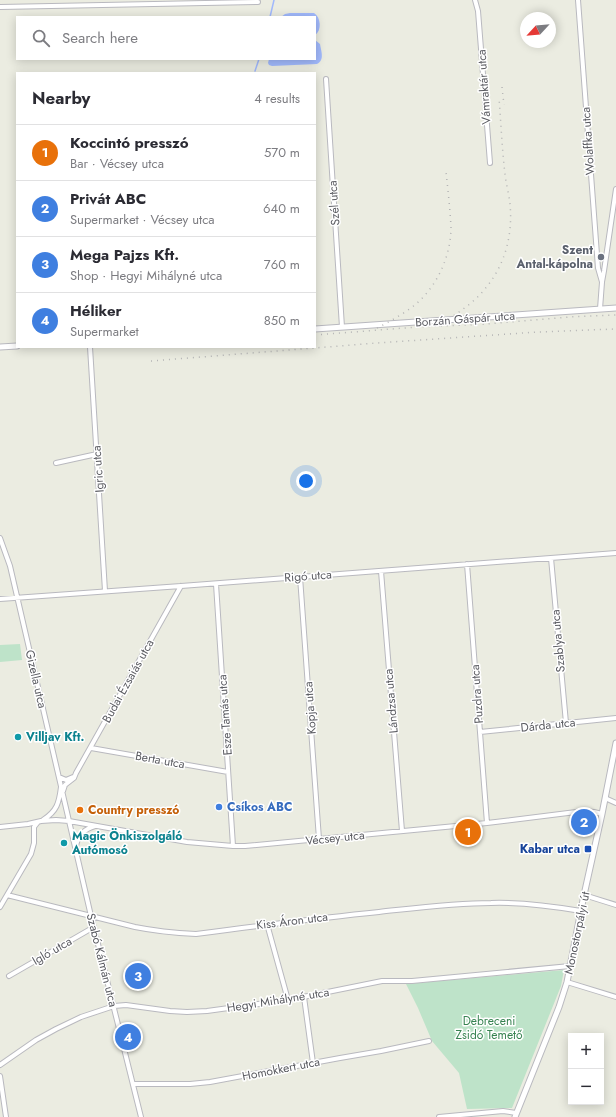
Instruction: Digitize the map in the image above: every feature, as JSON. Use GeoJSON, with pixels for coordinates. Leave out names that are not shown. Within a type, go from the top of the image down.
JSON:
{"type":"FeatureCollection","features":[{"type":"Feature","properties":{"kind":"street","name":"Vámraktár utca"},"geometry":{"type":"LineString","coordinates":[[475,0],[478,11]]}},
{"type":"Feature","properties":{"kind":"street","name":"Vámraktár utca"},"geometry":{"type":"LineString","coordinates":[[479,0],[478,11],[490,163]]}},
{"type":"Feature","properties":{"kind":"street","name":"Wolaffka utca"},"geometry":{"type":"LineString","coordinates":[[578,0],[598,268],[602,282]]}},
{"type":"Feature","properties":{"kind":"street"},"geometry":{"type":"LineString","coordinates":[[0,7],[258,2]]}},
{"type":"Feature","properties":{"kind":"street","name":"Szél utca"},"geometry":{"type":"LineString","coordinates":[[326,79],[342,327]]}},
{"type":"Feature","properties":{"kind":"street"},"geometry":{"type":"LineString","coordinates":[[600,309],[602,282],[616,189]]}},
{"type":"Feature","properties":{"kind":"street","name":"Borzán Gáspár utca"},"geometry":{"type":"LineString","coordinates":[[316,329],[616,308]]}},
{"type":"Feature","properties":{"kind":"street"},"geometry":{"type":"LineString","coordinates":[[0,347],[16,346]]}},
{"type":"Feature","properties":{"kind":"street","name":"Igric utca"},"geometry":{"type":"LineString","coordinates":[[90,348],[105,591]]}},
{"type":"Feature","properties":{"kind":"street"},"geometry":{"type":"LineString","coordinates":[[56,463],[97,454]]}},
{"type":"Feature","properties":{"kind":"street","name":"Gizella utca"},"geometry":{"type":"LineString","coordinates":[[0,538],[10,566],[69,821]]}},
{"type":"Feature","properties":{"kind":"street","name":"Rigó utca"},"geometry":{"type":"LineString","coordinates":[[0,599],[616,553]]}},
{"type":"Feature","properties":{"kind":"street","name":"Szablya utca"},"geometry":{"type":"LineString","coordinates":[[551,558],[566,723]]}},
{"type":"Feature","properties":{"kind":"street","name":"Puzdra utca"},"geometry":{"type":"LineString","coordinates":[[467,564],[488,823]]}},
{"type":"Feature","properties":{"kind":"street","name":"Lándzsa utca"},"geometry":{"type":"LineString","coordinates":[[381,571],[402,831]]}},
{"type":"Feature","properties":{"kind":"street","name":"Kopja utca"},"geometry":{"type":"LineString","coordinates":[[300,577],[319,839]]}},
{"type":"Feature","properties":{"kind":"street","name":"Esze Tamás utca"},"geometry":{"type":"LineString","coordinates":[[216,584],[233,846]]}},
{"type":"Feature","properties":{"kind":"street","name":"Budai Ézsaiás utca"},"geometry":{"type":"LineString","coordinates":[[63,791],[65,785],[72,780],[91,748],[181,586]]}},
{"type":"Feature","properties":{"kind":"street","name":"Dárda utca"},"geometry":{"type":"LineString","coordinates":[[480,732],[616,718]]}},
{"type":"Feature","properties":{"kind":"street","name":"Monostorpályi út"},"geometry":{"type":"LineString","coordinates":[[516,1115],[559,1007],[566,982],[616,743]]}},
{"type":"Feature","properties":{"kind":"street","name":"Berta utca"},"geometry":{"type":"LineString","coordinates":[[91,748],[228,772]]}},
{"type":"Feature","properties":{"kind":"street"},"geometry":{"type":"LineString","coordinates":[[59,778],[68,780],[75,775]]}},
{"type":"Feature","properties":{"kind":"street"},"geometry":{"type":"LineString","coordinates":[[0,907],[31,854],[34,843],[34,827],[56,808],[60,797],[61,783]]}},
{"type":"Feature","properties":{"kind":"street"},"geometry":{"type":"LineString","coordinates":[[605,798],[616,803]]}},
{"type":"Feature","properties":{"kind":"street","name":"Vécsey utca"},"geometry":{"type":"LineString","coordinates":[[0,827],[40,821],[69,821],[186,842],[245,846],[488,823],[584,811],[602,814]]}},
{"type":"Feature","properties":{"kind":"street","name":"Szabó Kálmán utca"},"geometry":{"type":"LineString","coordinates":[[69,821],[141,1117]]}},
{"type":"Feature","properties":{"kind":"street"},"geometry":{"type":"LineString","coordinates":[[23,824],[29,828],[33,835]]}},
{"type":"Feature","properties":{"kind":"street"},"geometry":{"type":"LineString","coordinates":[[76,850],[78,838],[82,832],[90,827],[96,826]]}},
{"type":"Feature","properties":{"kind":"street","name":"Kiss Áron utca"},"geometry":{"type":"LineString","coordinates":[[7,895],[142,928],[175,933],[196,934],[267,924],[434,906],[516,903],[581,911]]}},
{"type":"Feature","properties":{"kind":"street"},"geometry":{"type":"LineString","coordinates":[[584,895],[616,904]]}},
{"type":"Feature","properties":{"kind":"street"},"geometry":{"type":"LineString","coordinates":[[267,924],[288,1000]]}},
{"type":"Feature","properties":{"kind":"street","name":"Igló utca"},"geometry":{"type":"LineString","coordinates":[[9,976],[94,927]]}},
{"type":"Feature","properties":{"kind":"street","name":"Hegyi Mihályné utca"},"geometry":{"type":"LineString","coordinates":[[0,1065],[36,1040],[56,1029],[81,1017],[114,1006],[126,1005],[154,1010],[187,1012],[207,1011],[288,1000],[382,981],[412,981],[570,966]]}},
{"type":"Feature","properties":{"kind":"street"},"geometry":{"type":"LineString","coordinates":[[566,982],[616,997]]}},
{"type":"Feature","properties":{"kind":"street"},"geometry":{"type":"LineString","coordinates":[[304,997],[313,1063]]}},
{"type":"Feature","properties":{"kind":"street","name":"Homokkert utca"},"geometry":{"type":"LineString","coordinates":[[133,1084],[200,1083],[429,1041]]}},
{"type":"Feature","properties":{"kind":"street"},"geometry":{"type":"LineString","coordinates":[[0,1076],[6,1117]]}},
{"type":"Feature","properties":{"kind":"street"},"geometry":{"type":"LineString","coordinates":[[440,1117],[503,1111],[516,1115]]}},
{"type":"Feature","properties":{"kind":"street"},"geometry":{"type":"LineString","coordinates":[[135,1117],[141,1117]]}},
{"type":"Feature","properties":{"kind":"green space"},"geometry":{"type":"Polygon","coordinates":[[[20,644],[22,660],[0,662],[0,645],[20,644]]]}},
{"type":"Feature","properties":{"kind":"green space","name":"Debreceni Zsidó Temető"},"geometry":{"type":"Polygon","coordinates":[[[564,970],[561,986],[512,1108],[467,1109],[459,1073],[432,1041],[406,984],[564,970]]]}},
{"type":"Feature","properties":{"kind":"water"},"geometry":{"type":"Polygon","coordinates":[[[314,13],[318,18],[320,24],[319,30],[316,34],[316,16],[282,16],[285,14],[314,13]]]}},
{"type":"Feature","properties":{"kind":"water"},"geometry":{"type":"Polygon","coordinates":[[[316,41],[320,44],[322,58],[317,64],[272,66],[268,63],[269,60],[316,60],[316,41]]]}},
{"type":"Feature","properties":{"kind":"waterway"},"geometry":{"type":"LineString","coordinates":[[270,16],[274,0]]}},
{"type":"Feature","properties":{"kind":"waterway"},"geometry":{"type":"LineString","coordinates":[[255,71],[259,60]]}},
{"type":"Feature","properties":{"kind":"railway"},"geometry":{"type":"LineString","coordinates":[[502,87],[504,105]]}},
{"type":"Feature","properties":{"kind":"railway"},"geometry":{"type":"LineString","coordinates":[[439,326],[469,305],[484,290],[497,271],[509,239],[511,216],[510,200],[505,178],[499,98]]}},
{"type":"Feature","properties":{"kind":"railway"},"geometry":{"type":"LineString","coordinates":[[377,328],[398,317],[416,304],[431,288],[442,269],[449,248],[451,227],[446,172]]}},
{"type":"Feature","properties":{"kind":"railway"},"geometry":{"type":"LineString","coordinates":[[316,335],[417,327],[487,324],[569,317],[616,315]]}},
{"type":"Feature","properties":{"kind":"railway"},"geometry":{"type":"LineString","coordinates":[[316,348],[538,332],[616,329]]}},
{"type":"Feature","properties":{"kind":"railway"},"geometry":{"type":"LineString","coordinates":[[151,361],[314,348]]}},
{"type":"Feature","properties":{"kind":"place","name":"Szent Antal-kápolna"},"geometry":{"type":"Point","coordinates":[601,257]}},
{"type":"Feature","properties":{"kind":"place","name":"Villjav Kft."},"geometry":{"type":"Point","coordinates":[18,737]}},
{"type":"Feature","properties":{"kind":"place","name":"Csíkos ABC"},"geometry":{"type":"Point","coordinates":[219,807]}},
{"type":"Feature","properties":{"kind":"place","name":"Country presszó"},"geometry":{"type":"Point","coordinates":[80,810]}},
{"type":"Feature","properties":{"kind":"place","name":"Privát ABC"},"geometry":{"type":"Point","coordinates":[584,822]}},
{"type":"Feature","properties":{"kind":"place","name":"Koccintó presszó"},"geometry":{"type":"Point","coordinates":[468,832]}},
{"type":"Feature","properties":{"kind":"place","name":"Magic Önkiszolgáló Autómosó"},"geometry":{"type":"Point","coordinates":[64,843]}},
{"type":"Feature","properties":{"kind":"place","name":"Kabar utca"},"geometry":{"type":"Point","coordinates":[588,849]}},
{"type":"Feature","properties":{"kind":"place","name":"Mega Pajzs Kft."},"geometry":{"type":"Point","coordinates":[138,976]}},
{"type":"Feature","properties":{"kind":"place","name":"Héliker"},"geometry":{"type":"Point","coordinates":[128,1037]}}]}
